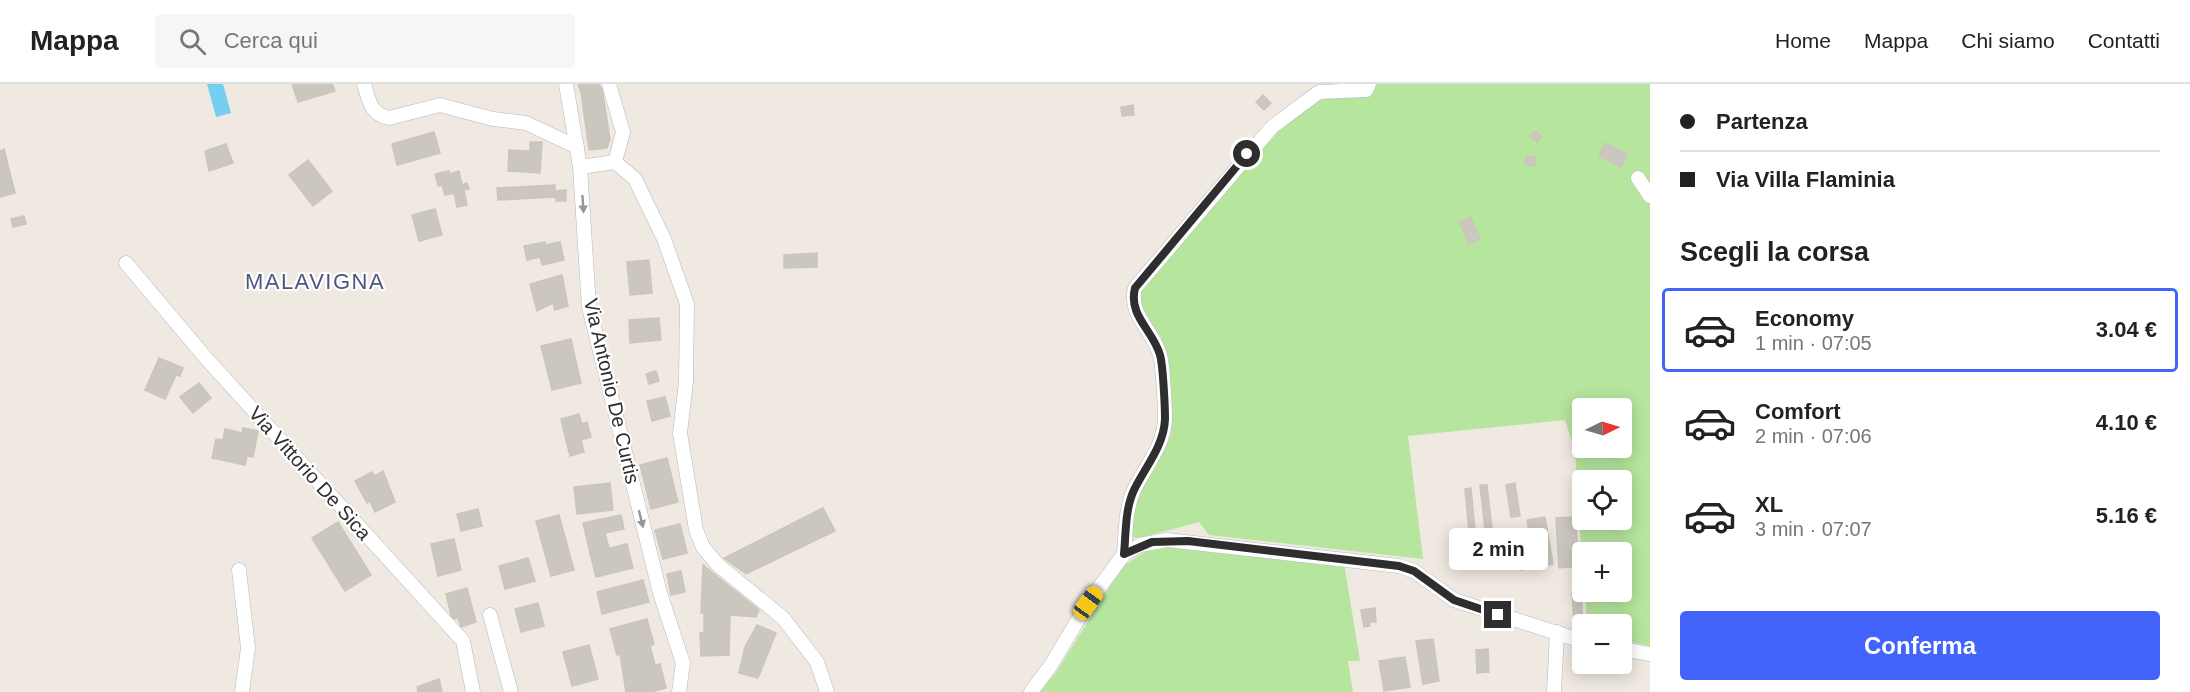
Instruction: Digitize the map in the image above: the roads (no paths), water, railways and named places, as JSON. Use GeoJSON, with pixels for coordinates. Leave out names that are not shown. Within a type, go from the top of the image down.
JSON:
{"type":"FeatureCollection","features":[{"type":"Feature","properties":{"kind":"street"},"geometry":{"type":"LineString","coordinates":[[364,84],[370,106],[380,116],[388,118],[440,105],[493,119],[526,123],[577,147]]}},
{"type":"Feature","properties":{"kind":"street","name":"Via Antonio De Curtis"},"geometry":{"type":"LineString","coordinates":[[566,84],[580,167],[589,308],[660,593],[683,663],[680,692]]}},
{"type":"Feature","properties":{"kind":"street"},"geometry":{"type":"LineString","coordinates":[[609,84],[623,132],[615,162]]}},
{"type":"Feature","properties":{"kind":"street"},"geometry":{"type":"LineString","coordinates":[[1031,692],[1124,554],[1128,511],[1133,492],[1158,446],[1165,420],[1161,358],[1135,310],[1133,298],[1135,288],[1272,127],[1319,92],[1366,90],[1369,84]]}},
{"type":"Feature","properties":{"kind":"street"},"geometry":{"type":"LineString","coordinates":[[580,167],[615,162],[635,178],[664,239],[687,304],[686,381],[680,433],[696,530],[703,548],[718,565],[783,618],[817,662],[827,692]]}},
{"type":"Feature","properties":{"kind":"street"},"geometry":{"type":"LineString","coordinates":[[1638,178],[1650,196]]}},
{"type":"Feature","properties":{"kind":"street","name":"Via Vittorio De Sica"},"geometry":{"type":"LineString","coordinates":[[126,263],[205,357],[463,641],[473,692]]}},
{"type":"Feature","properties":{"kind":"street"},"geometry":{"type":"LineString","coordinates":[[1124,554],[1152,542],[1188,541],[1399,566],[1414,571],[1454,600],[1572,637]]}},
{"type":"Feature","properties":{"kind":"street"},"geometry":{"type":"LineString","coordinates":[[239,570],[248,648],[242,692]]}},
{"type":"Feature","properties":{"kind":"street"},"geometry":{"type":"LineString","coordinates":[[490,615],[511,692]]}},
{"type":"Feature","properties":{"kind":"street"},"geometry":{"type":"LineString","coordinates":[[1554,692],[1557,632]]}},
{"type":"Feature","properties":{"kind":"street"},"geometry":{"type":"LineString","coordinates":[[1632,651],[1650,654]]}},
{"type":"Feature","properties":{"kind":"water"},"geometry":{"type":"Polygon","coordinates":[[[207,84],[223,84],[231,113],[216,117],[207,84]]]}},
{"type":"Feature","properties":{"kind":"district","name":"MALAVIGNA"},"geometry":{"type":"Point","coordinates":[315,281]}}]}
